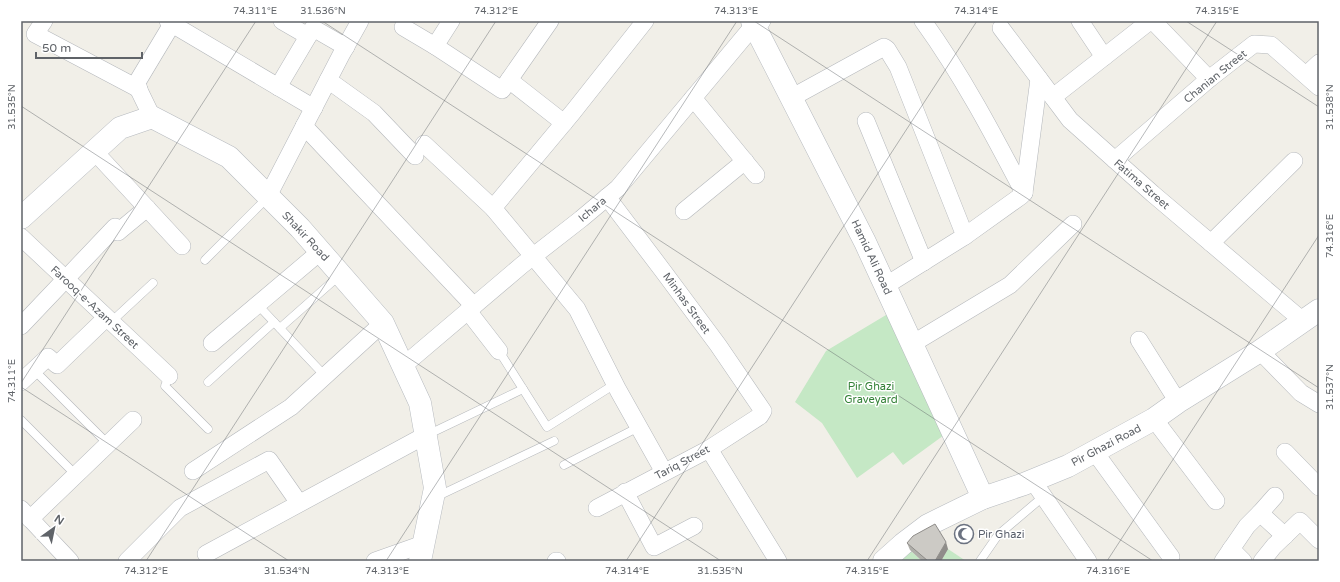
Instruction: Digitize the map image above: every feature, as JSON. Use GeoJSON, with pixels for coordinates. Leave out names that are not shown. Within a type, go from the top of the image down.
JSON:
{"type":"FeatureCollection","features":[{"type":"Feature","properties":{"kind":"street"},"geometry":{"type":"LineString","coordinates":[[44,21],[35,34],[139,89]]}},
{"type":"Feature","properties":{"kind":"street"},"geometry":{"type":"LineString","coordinates":[[282,21],[308,36]]}},
{"type":"Feature","properties":{"kind":"street"},"geometry":{"type":"LineString","coordinates":[[268,196],[360,21]]}},
{"type":"Feature","properties":{"kind":"street"},"geometry":{"type":"LineString","coordinates":[[436,46],[451,21]]}},
{"type":"Feature","properties":{"kind":"street"},"geometry":{"type":"LineString","coordinates":[[403,27],[436,46],[502,90],[550,21]]}},
{"type":"Feature","properties":{"kind":"street"},"geometry":{"type":"LineString","coordinates":[[493,208],[564,123],[645,21]]}},
{"type":"Feature","properties":{"kind":"street"},"geometry":{"type":"LineString","coordinates":[[923,21],[938,42],[988,124],[1024,193]]}},
{"type":"Feature","properties":{"kind":"street"},"geometry":{"type":"LineString","coordinates":[[1080,21],[1104,57]]}},
{"type":"Feature","properties":{"kind":"street"},"geometry":{"type":"LineString","coordinates":[[1053,97],[1152,21],[1209,79]]}},
{"type":"Feature","properties":{"kind":"street"},"geometry":{"type":"LineString","coordinates":[[24,210],[120,128],[152,117],[136,84],[170,22],[314,108]]}},
{"type":"Feature","properties":{"kind":"street","name":"Ichara"},"geometry":{"type":"LineString","coordinates":[[403,366],[618,188],[756,22]]}},
{"type":"Feature","properties":{"kind":"street","name":"Hamid Ali Road"},"geometry":{"type":"LineString","coordinates":[[756,22],[791,98],[865,242],[983,498]]}},
{"type":"Feature","properties":{"kind":"street"},"geometry":{"type":"LineString","coordinates":[[278,87],[313,28],[346,47]]}},
{"type":"Feature","properties":{"kind":"street","name":"Fatima Street"},"geometry":{"type":"LineString","coordinates":[[1001,28],[1070,120],[1211,243],[1311,315]]}},
{"type":"Feature","properties":{"kind":"street","name":"Chanian Street"},"geometry":{"type":"LineString","coordinates":[[1115,160],[1209,79],[1254,44],[1271,45],[1319,87]]}},
{"type":"Feature","properties":{"kind":"street"},"geometry":{"type":"LineString","coordinates":[[791,98],[886,47],[898,67],[966,236]]}},
{"type":"Feature","properties":{"kind":"street"},"geometry":{"type":"LineString","coordinates":[[1306,75],[1319,63]]}},
{"type":"Feature","properties":{"kind":"street"},"geometry":{"type":"LineString","coordinates":[[885,286],[966,236],[1024,193],[1039,79]]}},
{"type":"Feature","properties":{"kind":"street"},"geometry":{"type":"LineString","coordinates":[[328,80],[374,113],[493,208],[577,309],[615,384],[664,472]]}},
{"type":"Feature","properties":{"kind":"street"},"geometry":{"type":"LineString","coordinates":[[509,80],[564,123]]}},
{"type":"Feature","properties":{"kind":"street"},"geometry":{"type":"LineString","coordinates":[[693,98],[756,175]]}},
{"type":"Feature","properties":{"kind":"street","name":"Shakir Road"},"geometry":{"type":"LineString","coordinates":[[152,117],[229,157],[300,228],[383,323],[420,403],[426,435],[435,488],[422,552]]}},
{"type":"Feature","properties":{"kind":"street"},"geometry":{"type":"LineString","coordinates":[[866,121],[924,262]]}},
{"type":"Feature","properties":{"kind":"street"},"geometry":{"type":"LineString","coordinates":[[304,126],[471,309],[500,351]]}},
{"type":"Feature","properties":{"kind":"street"},"geometry":{"type":"LineString","coordinates":[[94,151],[182,246]]}},
{"type":"Feature","properties":{"kind":"street"},"geometry":{"type":"LineString","coordinates":[[684,211],[745,161]]}},
{"type":"Feature","properties":{"kind":"street"},"geometry":{"type":"LineString","coordinates":[[1211,243],[1294,161]]}},
{"type":"Feature","properties":{"kind":"street","name":"Minhas Street"},"geometry":{"type":"LineString","coordinates":[[607,197],[718,346],[763,411]]}},
{"type":"Feature","properties":{"kind":"street"},"geometry":{"type":"LineString","coordinates":[[21,326],[115,228],[118,232],[147,208]]}},
{"type":"Feature","properties":{"kind":"street"},"geometry":{"type":"LineString","coordinates":[[912,344],[1010,285],[1074,224]]}},
{"type":"Feature","properties":{"kind":"street","name":"Farooq-e-Azam Street"},"geometry":{"type":"LineString","coordinates":[[21,237],[168,376]]}},
{"type":"Feature","properties":{"kind":"street"},"geometry":{"type":"LineString","coordinates":[[212,343],[321,252]]}},
{"type":"Feature","properties":{"kind":"street","name":"Pir Ghazi Road"},"geometry":{"type":"LineString","coordinates":[[884,561],[928,524],[983,498],[1038,488],[1068,466],[1154,419],[1178,402],[1260,351],[1311,315]]}},
{"type":"Feature","properties":{"kind":"street"},"geometry":{"type":"LineString","coordinates":[[21,382],[48,357],[57,365],[108,320]]}},
{"type":"Feature","properties":{"kind":"street"},"geometry":{"type":"LineString","coordinates":[[193,471],[291,407],[383,323]]}},
{"type":"Feature","properties":{"kind":"street"},"geometry":{"type":"LineString","coordinates":[[1138,340],[1178,402]]}},
{"type":"Feature","properties":{"kind":"street"},"geometry":{"type":"LineString","coordinates":[[1260,351],[1301,393],[1319,404]]}},
{"type":"Feature","properties":{"kind":"street","name":"Tariq Street"},"geometry":{"type":"LineString","coordinates":[[597,508],[709,449],[760,416],[763,411]]}},
{"type":"Feature","properties":{"kind":"street"},"geometry":{"type":"LineString","coordinates":[[1154,419],[1216,501]]}},
{"type":"Feature","properties":{"kind":"street"},"geometry":{"type":"LineString","coordinates":[[70,561],[26,514],[76,474],[133,420]]}},
{"type":"Feature","properties":{"kind":"street"},"geometry":{"type":"LineString","coordinates":[[206,554],[426,435]]}},
{"type":"Feature","properties":{"kind":"street"},"geometry":{"type":"LineString","coordinates":[[709,449],[778,561]]}},
{"type":"Feature","properties":{"kind":"street"},"geometry":{"type":"LineString","coordinates":[[1094,451],[1171,557]]}},
{"type":"Feature","properties":{"kind":"street"},"geometry":{"type":"LineString","coordinates":[[1285,452],[1319,487]]}},
{"type":"Feature","properties":{"kind":"street"},"geometry":{"type":"LineString","coordinates":[[127,561],[180,508],[269,460],[299,503]]}},
{"type":"Feature","properties":{"kind":"street"},"geometry":{"type":"LineString","coordinates":[[1038,488],[1088,561]]}},
{"type":"Feature","properties":{"kind":"street"},"geometry":{"type":"LineString","coordinates":[[625,492],[654,547],[694,526]]}},
{"type":"Feature","properties":{"kind":"street"},"geometry":{"type":"LineString","coordinates":[[1232,557],[1247,526],[1276,496]]}},
{"type":"Feature","properties":{"kind":"street"},"geometry":{"type":"LineString","coordinates":[[1260,513],[1285,536]]}},
{"type":"Feature","properties":{"kind":"street"},"geometry":{"type":"LineString","coordinates":[[1262,561],[1274,546],[1300,522],[1319,540]]}},
{"type":"Feature","properties":{"kind":"street"},"geometry":{"type":"LineString","coordinates":[[375,561],[422,552]]}},
{"type":"Feature","properties":{"kind":"lane"},"geometry":{"type":"LineString","coordinates":[[205,260],[268,196]]}},
{"type":"Feature","properties":{"kind":"lane"},"geometry":{"type":"LineString","coordinates":[[208,382],[341,275]]}},
{"type":"Feature","properties":{"kind":"lane"},"geometry":{"type":"LineString","coordinates":[[108,320],[153,283]]}},
{"type":"Feature","properties":{"kind":"lane"},"geometry":{"type":"LineString","coordinates":[[258,304],[325,376]]}},
{"type":"Feature","properties":{"kind":"lane"},"geometry":{"type":"LineString","coordinates":[[500,351],[547,427],[615,384]]}},
{"type":"Feature","properties":{"kind":"lane"},"geometry":{"type":"LineString","coordinates":[[34,370],[108,444]]}},
{"type":"Feature","properties":{"kind":"lane"},"geometry":{"type":"LineString","coordinates":[[168,376],[165,386],[208,429]]}},
{"type":"Feature","properties":{"kind":"lane"},"geometry":{"type":"LineString","coordinates":[[426,435],[523,389]]}},
{"type":"Feature","properties":{"kind":"lane"},"geometry":{"type":"LineString","coordinates":[[21,420],[76,474]]}},
{"type":"Feature","properties":{"kind":"lane"},"geometry":{"type":"LineString","coordinates":[[564,465],[639,426]]}},
{"type":"Feature","properties":{"kind":"lane"},"geometry":{"type":"LineString","coordinates":[[433,498],[554,441]]}},
{"type":"Feature","properties":{"kind":"lane"},"geometry":{"type":"LineString","coordinates":[[980,561],[998,535],[1038,488]]}},
{"type":"Feature","properties":{"kind":"green space","name":"Pir Ghazi Graveyard"},"geometry":{"type":"Polygon","coordinates":[[[896,309],[951,430],[903,465],[893,452],[857,478],[822,423],[795,402],[826,351],[896,309]]]}},
{"type":"Feature","properties":{"kind":"green space"},"geometry":{"type":"Polygon","coordinates":[[[903,544],[922,561],[883,561],[903,544]]]}},
{"type":"Feature","properties":{"kind":"green space"},"geometry":{"type":"Polygon","coordinates":[[[948,549],[966,561],[941,561],[948,549]]]}},
{"type":"Feature","properties":{"kind":"building"},"geometry":{"type":"Polygon","coordinates":[[[935,524],[946,542],[935,561],[928,561],[907,543],[913,536],[935,524]]]}},
{"type":"Feature","properties":{"kind":"place","name":"Pir Ghazi"},"geometry":{"type":"Point","coordinates":[964,534]}}]}
